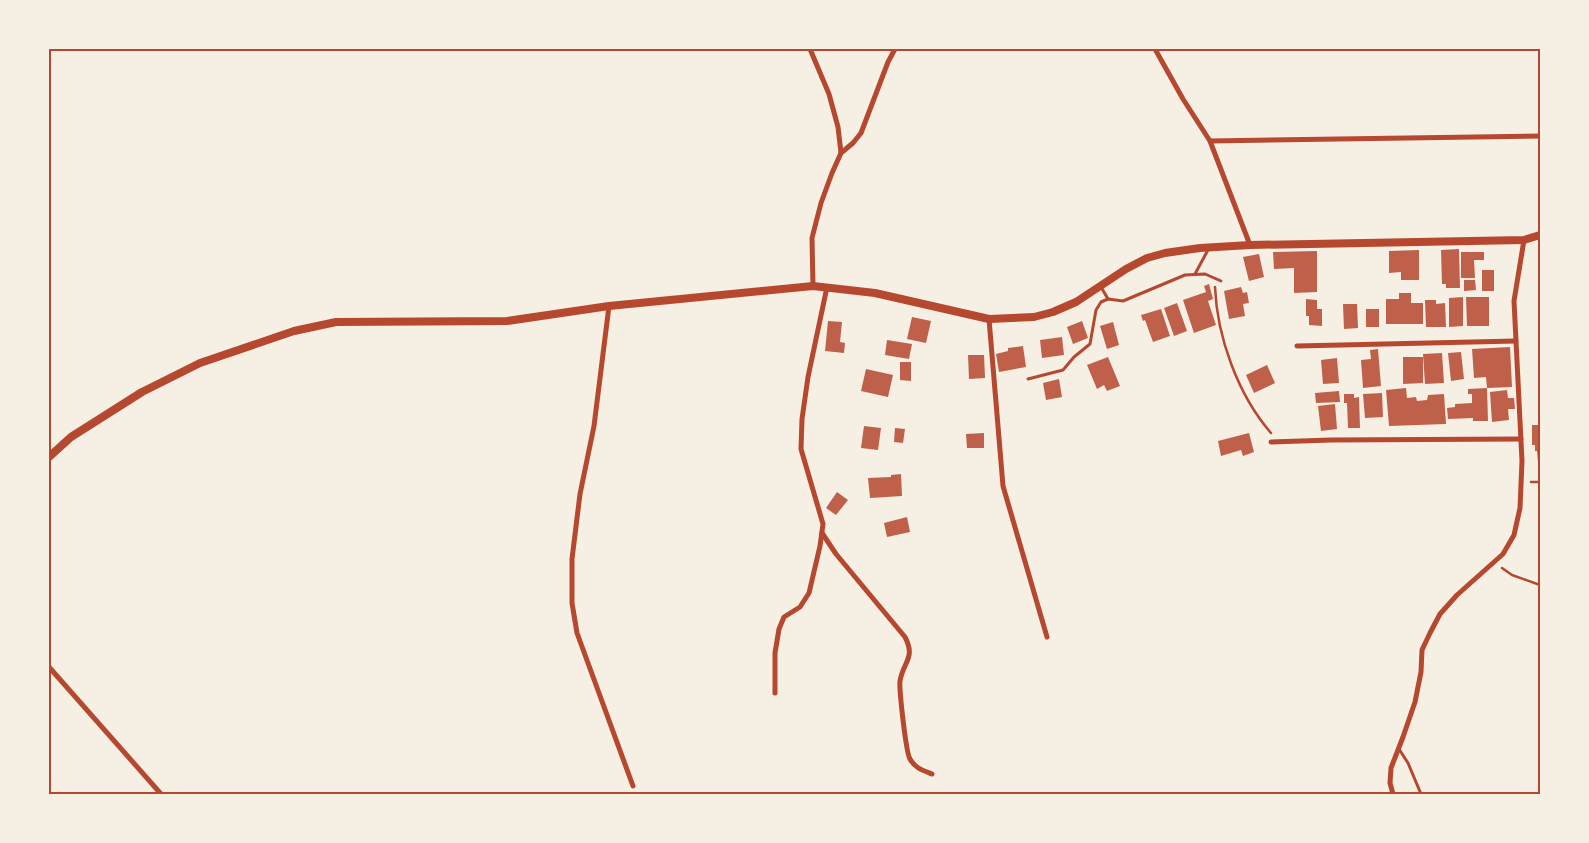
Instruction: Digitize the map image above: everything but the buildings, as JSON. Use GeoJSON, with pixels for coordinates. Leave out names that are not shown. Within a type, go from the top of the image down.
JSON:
{"type":"FeatureCollection","features":[{"type":"Feature","properties":{"kind":"street"},"geometry":{"type":"LineString","coordinates":[[810,49],[829,94],[838,127],[841,153]]}},
{"type":"Feature","properties":{"kind":"street"},"geometry":{"type":"LineString","coordinates":[[813,286],[812,238],[821,203],[841,153],[861,133],[888,62],[895,49]]}},
{"type":"Feature","properties":{"kind":"street"},"geometry":{"type":"LineString","coordinates":[[1155,49],[1183,99],[1210,141],[1250,245]]}},
{"type":"Feature","properties":{"kind":"street"},"geometry":{"type":"LineString","coordinates":[[1210,141],[1540,136]]}},
{"type":"Feature","properties":{"kind":"street"},"geometry":{"type":"LineString","coordinates":[[49,457],[71,438],[142,392],[200,363],[294,331],[336,322],[507,321],[609,306],[813,286],[875,293],[989,319],[1034,317],[1053,312],[1076,302],[1126,269],[1147,258],[1165,253],[1250,245],[1524,240],[1540,235]]}},
{"type":"Feature","properties":{"kind":"street"},"geometry":{"type":"LineString","coordinates":[[1393,794],[1390,783],[1391,768],[1415,702],[1422,650],[1440,614],[1456,595],[1503,554],[1514,535],[1520,508],[1522,483],[1514,301],[1524,240]]}},
{"type":"Feature","properties":{"kind":"street"},"geometry":{"type":"LineString","coordinates":[[775,693],[779,629],[784,617],[800,607],[809,593],[822,533],[823,524],[801,449],[801,439],[808,377],[828,287]]}},
{"type":"Feature","properties":{"kind":"street"},"geometry":{"type":"LineString","coordinates":[[609,306],[594,426],[580,494],[572,559],[572,603],[577,633],[633,786]]}},
{"type":"Feature","properties":{"kind":"street"},"geometry":{"type":"LineString","coordinates":[[989,319],[1003,486],[1047,637]]}},
{"type":"Feature","properties":{"kind":"street"},"geometry":{"type":"LineString","coordinates":[[1297,346],[1516,341]]}},
{"type":"Feature","properties":{"kind":"street"},"geometry":{"type":"LineString","coordinates":[[1271,442],[1521,439]]}},
{"type":"Feature","properties":{"kind":"street"},"geometry":{"type":"LineString","coordinates":[[822,533],[836,554],[906,637],[910,647],[909,659],[901,673],[900,685],[908,757],[916,767],[932,774]]}},
{"type":"Feature","properties":{"kind":"street"},"geometry":{"type":"LineString","coordinates":[[49,666],[161,794]]}},
{"type":"Feature","properties":{"kind":"lane"},"geometry":{"type":"LineString","coordinates":[[1195,274],[1210,248]]}},
{"type":"Feature","properties":{"kind":"lane"},"geometry":{"type":"LineString","coordinates":[[1028,379],[1063,370],[1090,344],[1096,310],[1101,302],[1108,299],[1123,301],[1185,275],[1205,274],[1221,281]]}},
{"type":"Feature","properties":{"kind":"lane"},"geometry":{"type":"LineString","coordinates":[[1100,286],[1108,299]]}},
{"type":"Feature","properties":{"kind":"lane"},"geometry":{"type":"LineString","coordinates":[[1399,749],[1408,763],[1421,794]]}},
{"type":"Feature","properties":{"kind":"path"},"geometry":{"type":"LineString","coordinates":[[1214,278],[1219,327],[1245,397],[1261,422],[1278,442]]}},
{"type":"Feature","properties":{"kind":"path"},"geometry":{"type":"LineString","coordinates":[[1494,563],[1512,575],[1540,585]]}}]}
